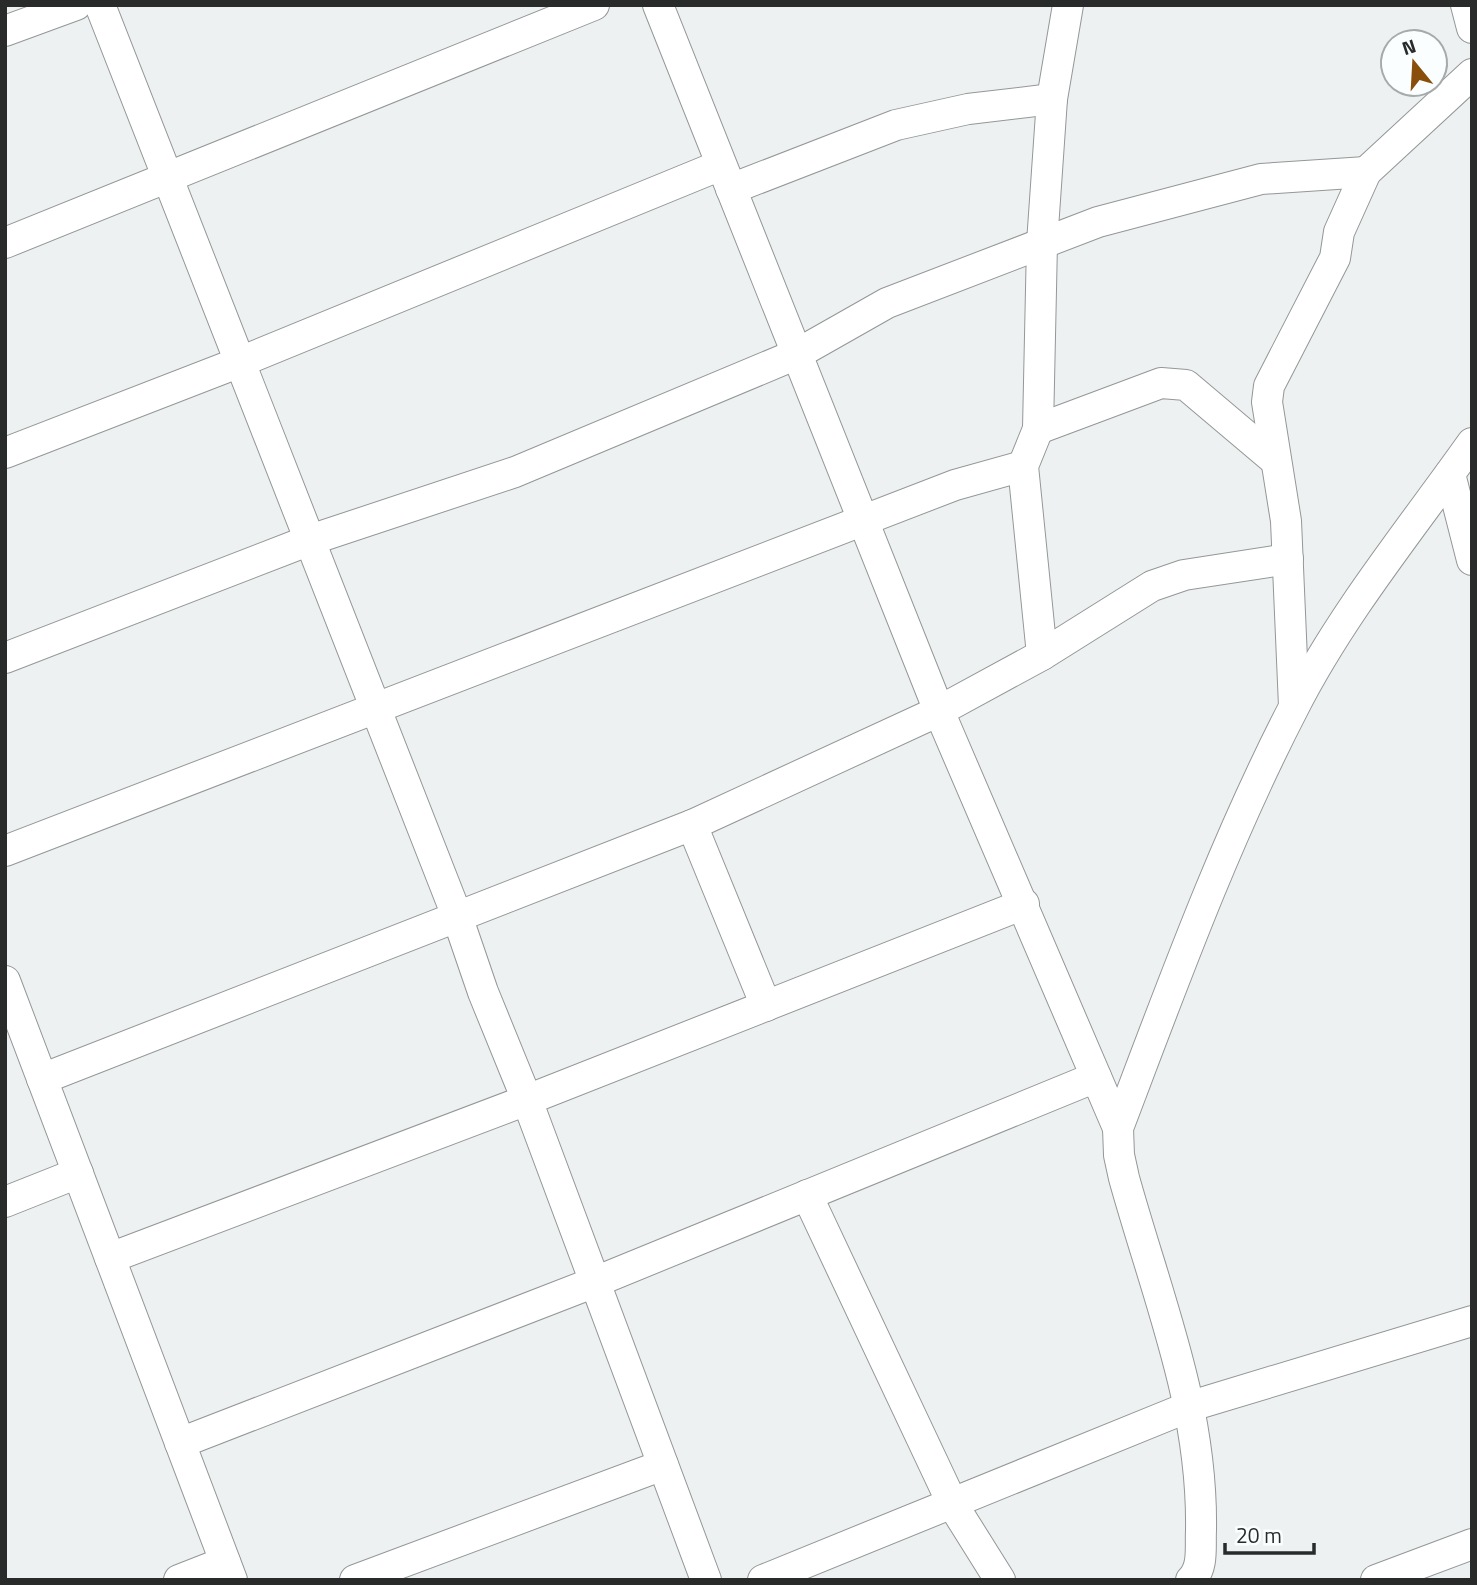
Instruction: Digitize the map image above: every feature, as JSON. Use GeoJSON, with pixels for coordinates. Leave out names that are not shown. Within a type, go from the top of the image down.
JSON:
{"type":"FeatureCollection","features":[{"type":"Feature","properties":{"kind":"street"},"geometry":{"type":"LineString","coordinates":[[5,31],[76,5]]}},
{"type":"Feature","properties":{"kind":"street"},"geometry":{"type":"LineString","coordinates":[[100,5],[457,916],[483,992],[527,1100],[706,1580]]}},
{"type":"Feature","properties":{"kind":"street"},"geometry":{"type":"LineString","coordinates":[[5,243],[167,175],[594,5]]}},
{"type":"Feature","properties":{"kind":"street"},"geometry":{"type":"LineString","coordinates":[[658,5],[939,711],[1118,1128],[1124,1178],[1191,1406],[1202,1487],[1200,1563],[1191,1580]]}},
{"type":"Feature","properties":{"kind":"street"},"geometry":{"type":"LineString","coordinates":[[1466,5],[1472,27]]}},
{"type":"Feature","properties":{"kind":"street"},"geometry":{"type":"LineString","coordinates":[[1042,655],[1023,466],[1038,429],[1041,243],[1052,99],[1069,6]]}},
{"type":"Feature","properties":{"kind":"street"},"geometry":{"type":"LineString","coordinates":[[1294,706],[1288,559],[1267,402],[1269,386],[1335,258],[1339,232],[1366,172],[1472,74]]}},
{"type":"Feature","properties":{"kind":"street"},"geometry":{"type":"LineString","coordinates":[[5,453],[726,177],[896,125],[968,109],[1052,99]]}},
{"type":"Feature","properties":{"kind":"street"},"geometry":{"type":"LineString","coordinates":[[5,658],[310,540],[515,472],[797,354],[887,303],[1098,222],[1261,179],[1366,172]]}},
{"type":"Feature","properties":{"kind":"street"},"geometry":{"type":"LineString","coordinates":[[1038,429],[1161,383],[1176,382],[1186,386],[1276,461]]}},
{"type":"Feature","properties":{"kind":"street"},"geometry":{"type":"LineString","coordinates":[[1118,1128],[1205,899],[1294,706],[1363,594],[1472,443]]}},
{"type":"Feature","properties":{"kind":"street"},"geometry":{"type":"LineString","coordinates":[[5,851],[375,706],[956,485],[1023,466]]}},
{"type":"Feature","properties":{"kind":"street"},"geometry":{"type":"LineString","coordinates":[[1450,474],[1472,560]]}},
{"type":"Feature","properties":{"kind":"street"},"geometry":{"type":"LineString","coordinates":[[42,1079],[692,825],[939,711],[1042,655],[1152,586],[1184,575],[1288,559]]}},
{"type":"Feature","properties":{"kind":"street"},"geometry":{"type":"LineString","coordinates":[[692,825],[766,1006]]}},
{"type":"Feature","properties":{"kind":"street"},"geometry":{"type":"LineString","coordinates":[[110,1258],[527,1100],[1024,904]]}},
{"type":"Feature","properties":{"kind":"street"},"geometry":{"type":"LineString","coordinates":[[7,989],[228,1571],[179,1580]]}},
{"type":"Feature","properties":{"kind":"street"},"geometry":{"type":"LineString","coordinates":[[180,1443],[595,1282],[1096,1077]]}},
{"type":"Feature","properties":{"kind":"street"},"geometry":{"type":"LineString","coordinates":[[5,1202],[78,1173]]}},
{"type":"Feature","properties":{"kind":"street"},"geometry":{"type":"LineString","coordinates":[[807,1195],[954,1505],[1000,1580]]}},
{"type":"Feature","properties":{"kind":"street"},"geometry":{"type":"LineString","coordinates":[[763,1580],[954,1505],[1191,1406],[1472,1321]]}},
{"type":"Feature","properties":{"kind":"street"},"geometry":{"type":"LineString","coordinates":[[355,1580],[663,1465]]}},
{"type":"Feature","properties":{"kind":"street"},"geometry":{"type":"LineString","coordinates":[[1376,1580],[1472,1544]]}}]}
